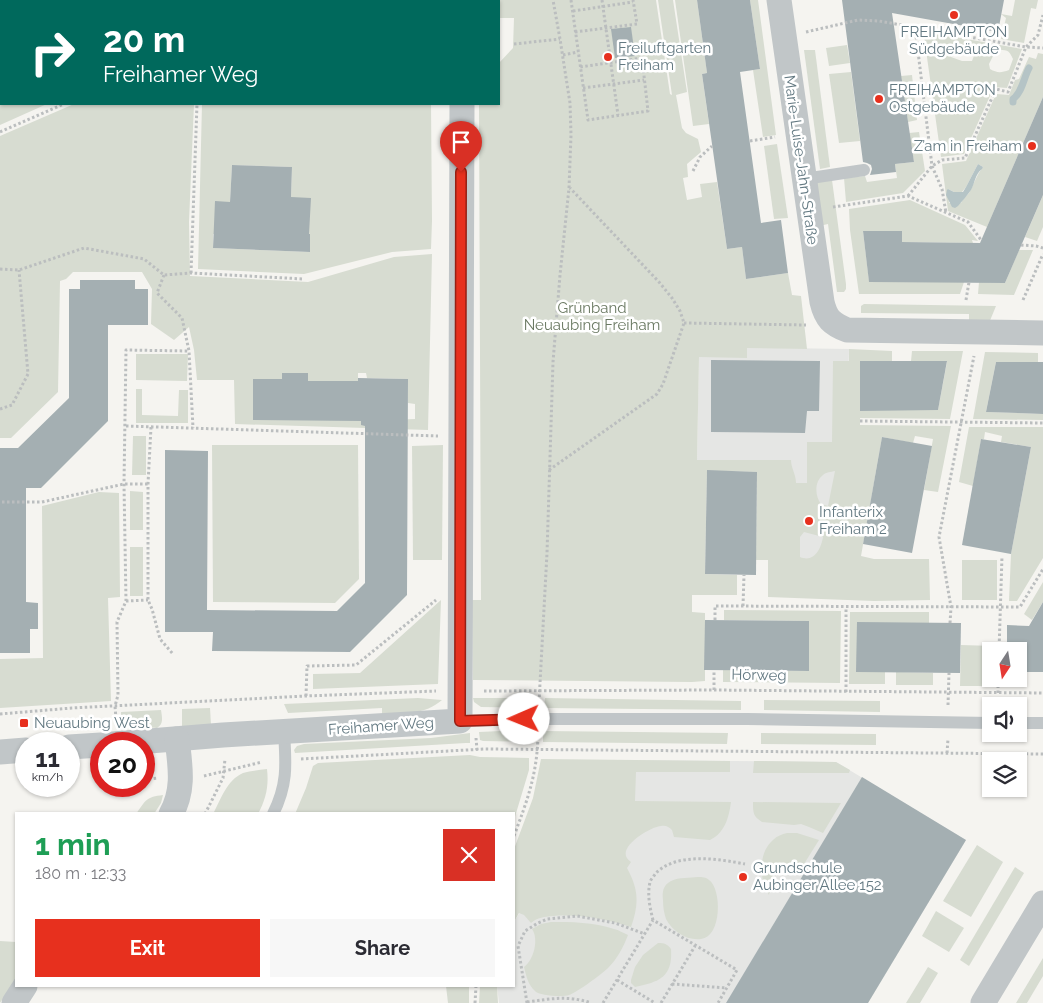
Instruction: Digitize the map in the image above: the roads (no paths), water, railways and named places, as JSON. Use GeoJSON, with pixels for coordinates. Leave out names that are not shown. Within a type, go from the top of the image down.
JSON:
{"type":"FeatureCollection","features":[{"type":"Feature","properties":{"kind":"street","name":"Marie-Luise-Jahn-Straße"},"geometry":{"type":"LineString","coordinates":[[779,0],[824,312],[820,322],[847,330],[1043,333]]}},
{"type":"Feature","properties":{"kind":"street"},"geometry":{"type":"LineString","coordinates":[[460,721],[462,105]]}},
{"type":"Feature","properties":{"kind":"street","name":"Freihamer Weg"},"geometry":{"type":"LineString","coordinates":[[155,740],[460,721]]}},
{"type":"Feature","properties":{"kind":"street"},"geometry":{"type":"LineString","coordinates":[[172,812],[177,800],[181,778],[177,738]]}},
{"type":"Feature","properties":{"kind":"street"},"geometry":{"type":"LineString","coordinates":[[0,752],[15,751]]}},
{"type":"Feature","properties":{"kind":"street"},"geometry":{"type":"LineString","coordinates":[[983,1003],[1043,903]]}},
{"type":"Feature","properties":{"kind":"street"},"geometry":{"type":"LineString","coordinates":[[14,1003],[24,987]]}},
{"type":"Feature","properties":{"kind":"lane"},"geometry":{"type":"LineString","coordinates":[[804,178],[864,170]]}},
{"type":"Feature","properties":{"kind":"lane"},"geometry":{"type":"LineString","coordinates":[[460,721],[530,719],[747,719],[982,722]]}},
{"type":"Feature","properties":{"kind":"lane"},"geometry":{"type":"LineString","coordinates":[[1027,723],[1043,723]]}},
{"type":"Feature","properties":{"kind":"lane"},"geometry":{"type":"LineString","coordinates":[[274,812],[285,782],[284,732]]}},
{"type":"Feature","properties":{"kind":"waterway"},"geometry":{"type":"LineString","coordinates":[[1013,102],[1013,99],[1021,89],[1029,68]]}},
{"type":"Feature","properties":{"kind":"place","name":"FREIHAMPTON Südgebäude"},"geometry":{"type":"Point","coordinates":[954,15]}},
{"type":"Feature","properties":{"kind":"place","name":"Freiluftgarten Freiham"},"geometry":{"type":"Point","coordinates":[608,57]}},
{"type":"Feature","properties":{"kind":"place","name":"FREIHAMPTON Ostgebäude"},"geometry":{"type":"Point","coordinates":[879,99]}},
{"type":"Feature","properties":{"kind":"place","name":"Z’am in Freiham"},"geometry":{"type":"Point","coordinates":[1032,146]}},
{"type":"Feature","properties":{"kind":"place","name":"Infanterix Freiham 2"},"geometry":{"type":"Point","coordinates":[809,521]}},
{"type":"Feature","properties":{"kind":"place","name":"Neuaubing West"},"geometry":{"type":"Point","coordinates":[24,723]}},
{"type":"Feature","properties":{"kind":"place","name":"Grundschule Aubinger Allee 152"},"geometry":{"type":"Point","coordinates":[743,877]}},
{"type":"Feature","properties":{"kind":"park label","name":"Grünband Neuaubing Freiham"},"geometry":{"type":"Point","coordinates":[592,316]}}]}
